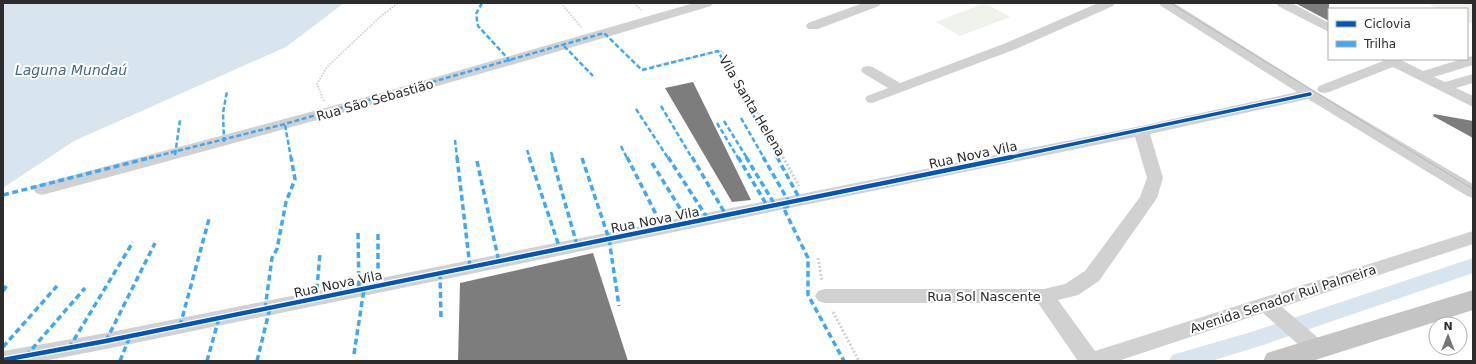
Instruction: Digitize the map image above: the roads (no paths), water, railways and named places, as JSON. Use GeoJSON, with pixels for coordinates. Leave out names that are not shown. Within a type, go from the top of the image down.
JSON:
{"type":"FeatureCollection","features":[{"type":"Feature","properties":{"kind":"main road"},"geometry":{"type":"LineString","coordinates":[[1277,361],[1310,342],[1468,298]]}},
{"type":"Feature","properties":{"kind":"street","name":"Rua São Sebastião"},"geometry":{"type":"LineString","coordinates":[[42,189],[232,140],[511,62],[707,3]]}},
{"type":"Feature","properties":{"kind":"street"},"geometry":{"type":"LineString","coordinates":[[813,26],[876,3]]}},
{"type":"Feature","properties":{"kind":"street"},"geometry":{"type":"LineString","coordinates":[[872,99],[1011,46],[1109,3]]}},
{"type":"Feature","properties":{"kind":"street"},"geometry":{"type":"LineString","coordinates":[[1164,3],[1317,91],[1473,192]]}},
{"type":"Feature","properties":{"kind":"street"},"geometry":{"type":"LineString","coordinates":[[1282,3],[1328,27]]}},
{"type":"Feature","properties":{"kind":"street"},"geometry":{"type":"LineString","coordinates":[[1421,76],[1473,60]]}},
{"type":"Feature","properties":{"kind":"street"},"geometry":{"type":"LineString","coordinates":[[1391,61],[1473,102]]}},
{"type":"Feature","properties":{"kind":"street","name":"Rua Nova Vila"},"geometry":{"type":"LineString","coordinates":[[3,360],[106,342],[1141,131],[1317,91],[1391,61]]}},
{"type":"Feature","properties":{"kind":"street"},"geometry":{"type":"LineString","coordinates":[[868,70],[900,89]]}},
{"type":"Feature","properties":{"kind":"street"},"geometry":{"type":"LineString","coordinates":[[1444,87],[1473,78]]}},
{"type":"Feature","properties":{"kind":"street","name":"Rua Sol Nascente"},"geometry":{"type":"LineString","coordinates":[[825,296],[1044,296],[1071,290],[1092,276],[1148,198],[1155,178],[1141,131]]}},
{"type":"Feature","properties":{"kind":"street","name":"Avenida Senador Rui Palmeira"},"geometry":{"type":"LineString","coordinates":[[1091,361],[1273,310],[1473,237]]}},
{"type":"Feature","properties":{"kind":"street"},"geometry":{"type":"LineString","coordinates":[[1044,296],[1091,361]]}},
{"type":"Feature","properties":{"kind":"street"},"geometry":{"type":"LineString","coordinates":[[1273,310],[1310,342]]}},
{"type":"Feature","properties":{"kind":"water","name":"Laguna Mundaú"},"geometry":{"type":"Polygon","coordinates":[[[3,3],[344,3],[286,47],[74,141],[3,188],[3,3]]]}},
{"type":"Feature","properties":{"kind":"waterway"},"geometry":{"type":"LineString","coordinates":[[1180,361],[1252,340],[1473,265]]}},
{"type":"Feature","properties":{"kind":"tram line"},"geometry":{"type":"LineString","coordinates":[[1170,3],[1473,189]]}}]}
